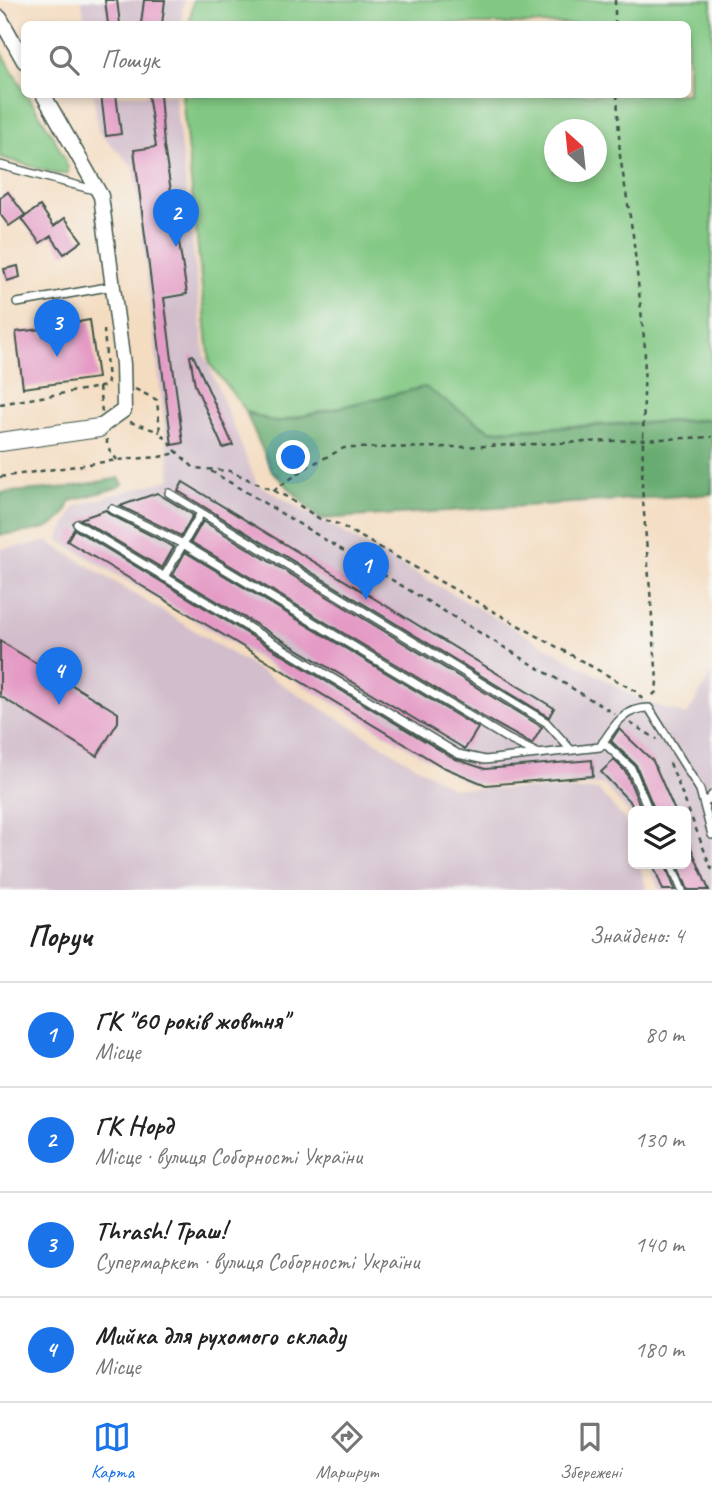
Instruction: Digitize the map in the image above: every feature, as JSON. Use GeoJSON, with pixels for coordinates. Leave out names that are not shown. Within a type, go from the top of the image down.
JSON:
{"type":"FeatureCollection","features":[{"type":"Feature","properties":{"kind":"street"},"geometry":{"type":"LineString","coordinates":[[0,18],[21,56]]}},
{"type":"Feature","properties":{"kind":"street"},"geometry":{"type":"LineString","coordinates":[[0,442],[99,428],[124,410],[113,286],[98,192],[45,98]]}},
{"type":"Feature","properties":{"kind":"lane"},"geometry":{"type":"LineString","coordinates":[[0,165],[98,192]]}},
{"type":"Feature","properties":{"kind":"lane"},"geometry":{"type":"LineString","coordinates":[[17,303],[113,286]]}},
{"type":"Feature","properties":{"kind":"lane"},"geometry":{"type":"LineString","coordinates":[[169,493],[546,722],[571,750]]}},
{"type":"Feature","properties":{"kind":"lane"},"geometry":{"type":"LineString","coordinates":[[112,509],[183,544],[508,739],[540,754]]}},
{"type":"Feature","properties":{"kind":"lane"},"geometry":{"type":"LineString","coordinates":[[164,577],[201,513]]}},
{"type":"Feature","properties":{"kind":"lane"},"geometry":{"type":"LineString","coordinates":[[77,524],[458,754],[485,760],[600,747],[620,714],[634,708],[649,708],[700,790],[712,835]]}},
{"type":"Feature","properties":{"kind":"lane"},"geometry":{"type":"LineString","coordinates":[[603,743],[631,768],[647,806]]}},
{"type":"Feature","properties":{"kind":"lane"},"geometry":{"type":"LineString","coordinates":[[705,803],[712,795]]}},
{"type":"Feature","properties":{"kind":"lane"},"geometry":{"type":"LineString","coordinates":[[673,869],[682,890]]}},
{"type":"Feature","properties":{"kind":"path"},"geometry":{"type":"LineString","coordinates":[[615,0],[615,21]]}},
{"type":"Feature","properties":{"kind":"path"},"geometry":{"type":"LineString","coordinates":[[617,98],[620,156],[633,235],[645,348],[643,527],[650,567],[657,681],[656,692],[649,699],[642,700]]}},
{"type":"Feature","properties":{"kind":"path"},"geometry":{"type":"LineString","coordinates":[[0,404],[106,386],[108,382],[104,328]]}},
{"type":"Feature","properties":{"kind":"path"},"geometry":{"type":"LineString","coordinates":[[123,384],[157,400],[160,432]]}},
{"type":"Feature","properties":{"kind":"path"},"geometry":{"type":"LineString","coordinates":[[115,416],[160,432],[194,468],[230,471],[285,496],[320,519],[338,524],[637,692],[649,708]]}},
{"type":"Feature","properties":{"kind":"path"},"geometry":{"type":"LineString","coordinates":[[273,491],[309,466],[344,448],[473,447],[712,438]]}},
{"type":"Feature","properties":{"kind":"path"},"geometry":{"type":"LineString","coordinates":[[0,477],[177,453]]}},
{"type":"Feature","properties":{"kind":"path"},"geometry":{"type":"LineString","coordinates":[[211,471],[620,714],[662,743]]}},
{"type":"Feature","properties":{"kind":"path"},"geometry":{"type":"LineString","coordinates":[[667,756],[712,870]]}},
{"type":"Feature","properties":{"kind":"shaded area"},"geometry":{"type":"Polygon","coordinates":[[[82,0],[184,0],[181,21],[85,21],[82,0]]]}},
{"type":"Feature","properties":{"kind":"shaded area"},"geometry":{"type":"Polygon","coordinates":[[[94,98],[175,98],[205,356],[257,484],[645,702],[687,715],[712,673],[712,890],[659,890],[651,869],[691,869],[691,806],[628,806],[628,813],[604,785],[469,784],[58,540],[76,506],[171,479],[134,167],[98,132],[94,98]]]}},
{"type":"Feature","properties":{"kind":"shaded area"},"geometry":{"type":"Polygon","coordinates":[[[49,542],[452,788],[598,790],[625,820],[628,829],[628,869],[641,869],[647,890],[0,890],[0,549],[49,542]]]}},
{"type":"Feature","properties":{"kind":"green space"},"geometry":{"type":"Polygon","coordinates":[[[193,0],[712,0],[712,419],[490,430],[424,387],[276,422],[247,412],[210,364],[182,98],[691,98],[691,21],[190,21],[193,0]]]}},
{"type":"Feature","properties":{"kind":"green space"},"geometry":{"type":"Polygon","coordinates":[[[0,49],[21,86],[21,98],[29,98],[44,122],[64,157],[68,173],[58,174],[0,157],[0,49]]]}},
{"type":"Feature","properties":{"kind":"green space"},"geometry":{"type":"Polygon","coordinates":[[[425,387],[490,431],[712,420],[712,494],[320,519],[272,471],[246,413],[276,423],[425,387]]]}},
{"type":"Feature","properties":{"kind":"green space"},"geometry":{"type":"Polygon","coordinates":[[[119,478],[123,484],[116,488],[70,501],[60,520],[52,525],[32,531],[0,535],[0,493],[70,487],[119,478]]]}},
{"type":"Feature","properties":{"kind":"building"},"geometry":{"type":"Polygon","coordinates":[[[105,0],[117,0],[120,21],[108,21],[105,0]]]}},
{"type":"Feature","properties":{"kind":"building"},"geometry":{"type":"Polygon","coordinates":[[[144,0],[165,0],[162,21],[141,21],[144,0]]]}},
{"type":"Feature","properties":{"kind":"building"},"geometry":{"type":"Polygon","coordinates":[[[101,98],[116,98],[121,134],[106,136],[101,98]]]}},
{"type":"Feature","properties":{"kind":"building"},"geometry":{"type":"Polygon","coordinates":[[[149,98],[160,98],[164,146],[187,294],[164,298],[183,443],[172,445],[134,150],[156,147],[149,98]]]}},
{"type":"Feature","properties":{"kind":"building"},"geometry":{"type":"Polygon","coordinates":[[[8,192],[25,215],[9,226],[0,214],[0,198],[8,192]]]}},
{"type":"Feature","properties":{"kind":"building"},"geometry":{"type":"Polygon","coordinates":[[[40,206],[54,226],[65,218],[82,241],[64,254],[51,236],[40,243],[22,219],[40,206]]]}},
{"type":"Feature","properties":{"kind":"building"},"geometry":{"type":"Polygon","coordinates":[[[18,266],[20,277],[7,281],[4,269],[18,266]]]}},
{"type":"Feature","properties":{"kind":"building"},"geometry":{"type":"Polygon","coordinates":[[[90,320],[98,378],[23,388],[16,332],[42,329],[43,336],[67,332],[66,324],[90,320]]]}},
{"type":"Feature","properties":{"kind":"building"},"geometry":{"type":"Polygon","coordinates":[[[193,355],[233,445],[223,448],[195,385],[190,356],[193,355]]]}},
{"type":"Feature","properties":{"kind":"building"},"geometry":{"type":"Polygon","coordinates":[[[183,482],[554,708],[549,717],[178,491],[183,482]]]}},
{"type":"Feature","properties":{"kind":"building"},"geometry":{"type":"Polygon","coordinates":[[[157,493],[193,515],[181,536],[120,506],[157,493]]]}},
{"type":"Feature","properties":{"kind":"building"},"geometry":{"type":"Polygon","coordinates":[[[106,510],[174,547],[162,568],[80,519],[106,510]]]}},
{"type":"Feature","properties":{"kind":"building"},"geometry":{"type":"Polygon","coordinates":[[[203,521],[542,727],[532,744],[191,542],[203,521]]]}},
{"type":"Feature","properties":{"kind":"building"},"geometry":{"type":"Polygon","coordinates":[[[74,529],[455,759],[485,769],[592,760],[593,776],[486,785],[443,767],[67,541],[74,529]]]}},
{"type":"Feature","properties":{"kind":"building"},"geometry":{"type":"Polygon","coordinates":[[[185,552],[478,728],[465,749],[173,575],[185,552]]]}},
{"type":"Feature","properties":{"kind":"building"},"geometry":{"type":"Polygon","coordinates":[[[0,641],[118,713],[118,722],[97,756],[0,696],[0,641]]]}},
{"type":"Feature","properties":{"kind":"building"},"geometry":{"type":"Polygon","coordinates":[[[619,729],[653,761],[673,806],[653,806],[636,765],[611,741],[619,729]]]}},
{"type":"Feature","properties":{"kind":"building"},"geometry":{"type":"Polygon","coordinates":[[[614,760],[626,772],[640,806],[632,806],[601,772],[614,760]]]}},
{"type":"Feature","properties":{"kind":"building"},"geometry":{"type":"Polygon","coordinates":[[[691,848],[709,890],[688,890],[680,869],[691,869],[691,848]]]}},
{"type":"Feature","properties":{"kind":"building"},"geometry":{"type":"Polygon","coordinates":[[[655,869],[667,869],[675,890],[663,890],[655,869]]]}},
{"type":"Feature","properties":{"kind":"place","name":"ГК Норд"},"geometry":{"type":"Point","coordinates":[176,247]}},
{"type":"Feature","properties":{"kind":"place","name":"Thrash! Траш!"},"geometry":{"type":"Point","coordinates":[57,357]}},
{"type":"Feature","properties":{"kind":"place","name":"ГК \"60 років жовтня\""},"geometry":{"type":"Point","coordinates":[366,600]}},
{"type":"Feature","properties":{"kind":"place","name":"Мийка для рухомого складу"},"geometry":{"type":"Point","coordinates":[59,705]}}]}
